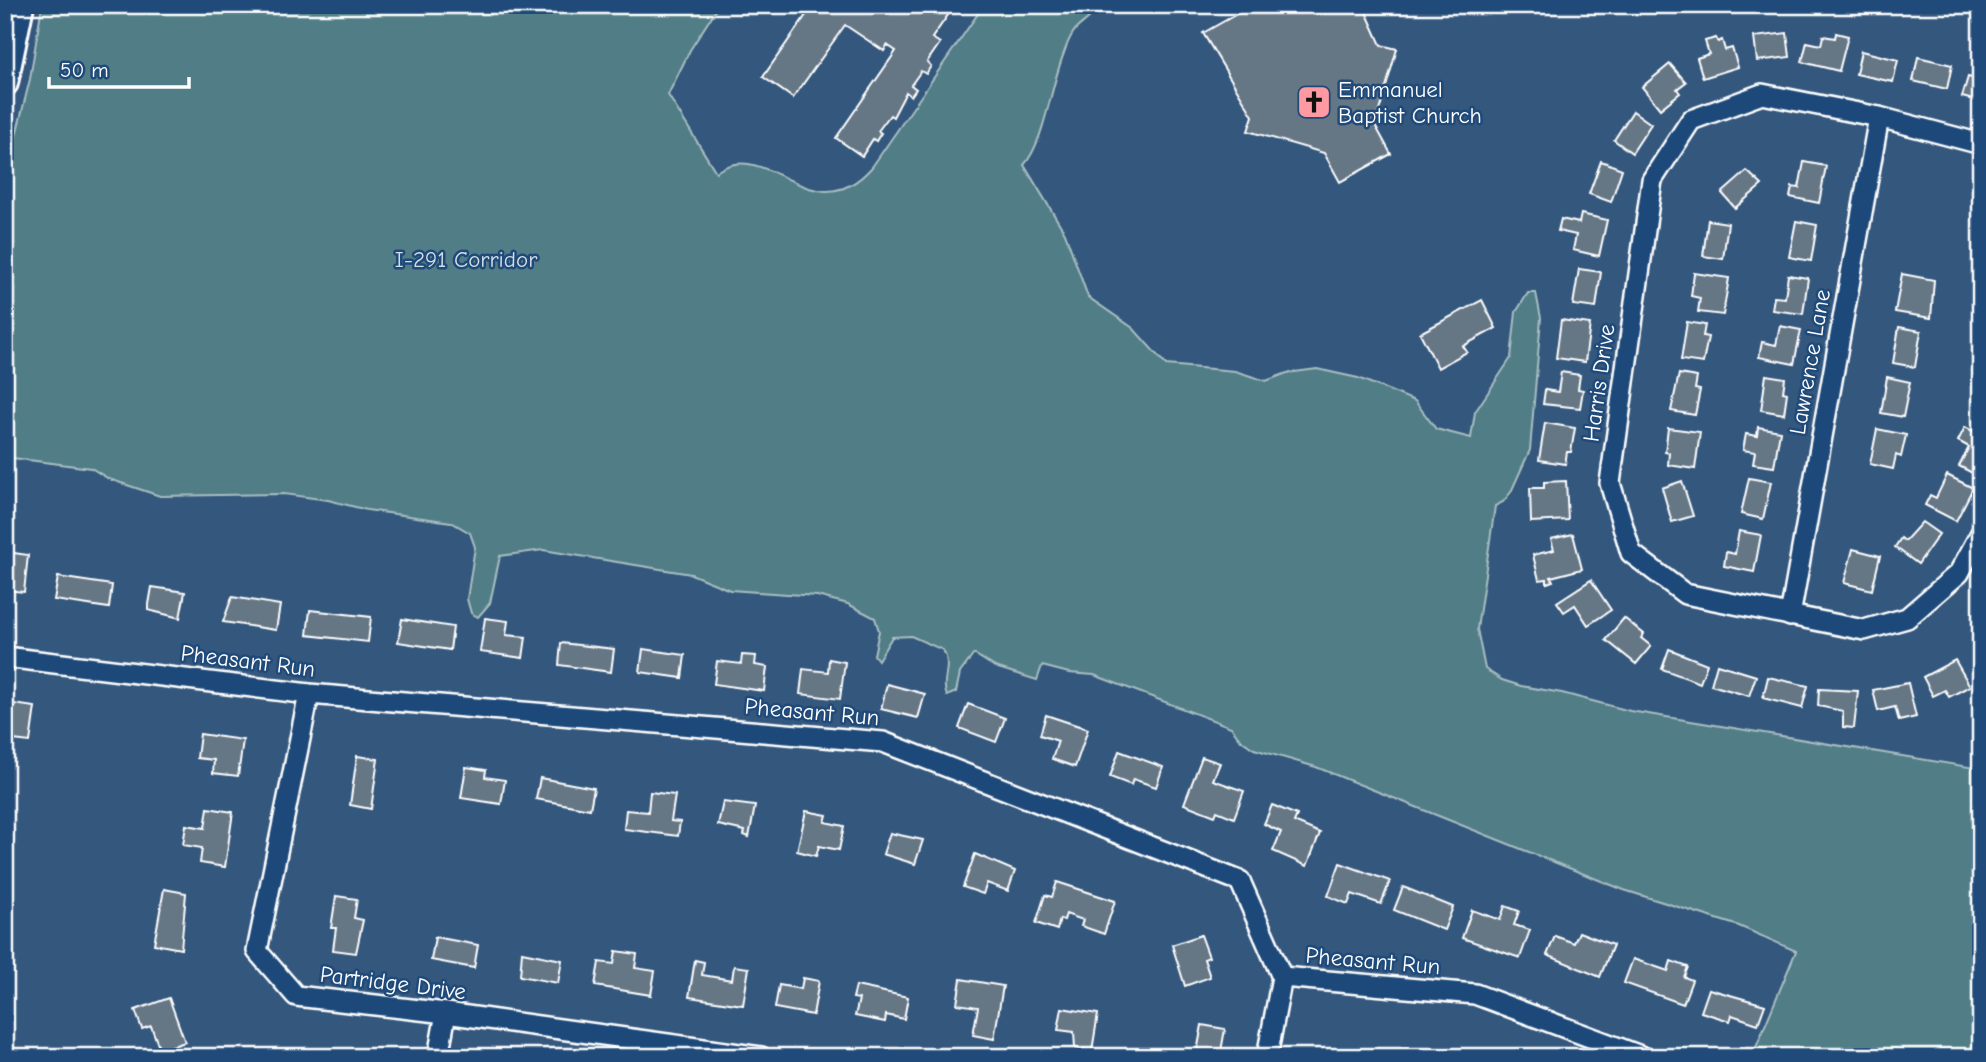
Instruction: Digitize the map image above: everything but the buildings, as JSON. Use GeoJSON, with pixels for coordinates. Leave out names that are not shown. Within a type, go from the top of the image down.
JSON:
{"type":"FeatureCollection","features":[{"type":"Feature","properties":{"kind":"main road"},"geometry":{"type":"LineString","coordinates":[[5,83],[20,5]]}},
{"type":"Feature","properties":{"kind":"street","name":"Harris Drive"},"geometry":{"type":"LineString","coordinates":[[1981,144],[1879,117],[1762,94],[1691,120],[1652,180],[1609,483],[1630,553],[1685,594],[1864,630],[1907,618],[1959,573],[1981,533]]}},
{"type":"Feature","properties":{"kind":"street","name":"Lawrence Lane"},"geometry":{"type":"LineString","coordinates":[[1790,616],[1879,117]]}},
{"type":"Feature","properties":{"kind":"street","name":"Pheasant Run"},"geometry":{"type":"LineString","coordinates":[[5,657],[309,694],[883,742],[1240,881],[1282,977],[1475,994],[1643,1057]]}},
{"type":"Feature","properties":{"kind":"street","name":"Partridge Drive"},"geometry":{"type":"LineString","coordinates":[[309,694],[257,951],[296,996],[446,1013],[724,1054],[761,1057]]}},
{"type":"Feature","properties":{"kind":"street"},"geometry":{"type":"LineString","coordinates":[[1267,1057],[1282,977]]}},
{"type":"Feature","properties":{"kind":"street"},"geometry":{"type":"LineString","coordinates":[[438,1057],[446,1013]]}},
{"type":"Feature","properties":{"kind":"green space","name":"I-291 Corridor"},"geometry":{"type":"Polygon","coordinates":[[[42,5],[719,5],[690,50],[668,95],[716,172],[735,164],[754,165],[810,188],[830,191],[850,185],[872,167],[984,5],[1096,5],[1092,15],[1076,29],[1069,40],[1037,143],[1024,165],[1065,233],[1088,297],[1133,328],[1166,365],[1235,371],[1266,381],[1287,373],[1317,369],[1358,378],[1415,401],[1436,429],[1471,438],[1475,412],[1511,358],[1516,312],[1528,293],[1536,293],[1541,318],[1530,450],[1511,492],[1503,502],[1495,506],[1477,629],[1485,669],[1502,680],[1521,686],[1562,693],[1630,711],[1981,769],[1981,1057],[1752,1057],[1796,951],[1739,926],[1624,890],[1316,767],[1254,749],[1241,740],[1231,727],[1094,675],[1069,673],[1042,666],[1037,680],[995,667],[974,654],[960,673],[956,692],[947,696],[947,662],[943,650],[911,636],[892,637],[878,660],[874,655],[879,631],[875,618],[848,604],[817,596],[730,590],[691,574],[543,550],[500,556],[490,603],[478,617],[471,613],[467,599],[475,547],[470,533],[451,522],[284,494],[160,496],[109,479],[91,468],[5,457],[5,180],[30,79],[42,5]]]}},
{"type":"Feature","properties":{"kind":"place","name":"Emmanuel Baptist Church"},"geometry":{"type":"Point","coordinates":[1314,102]}}]}
